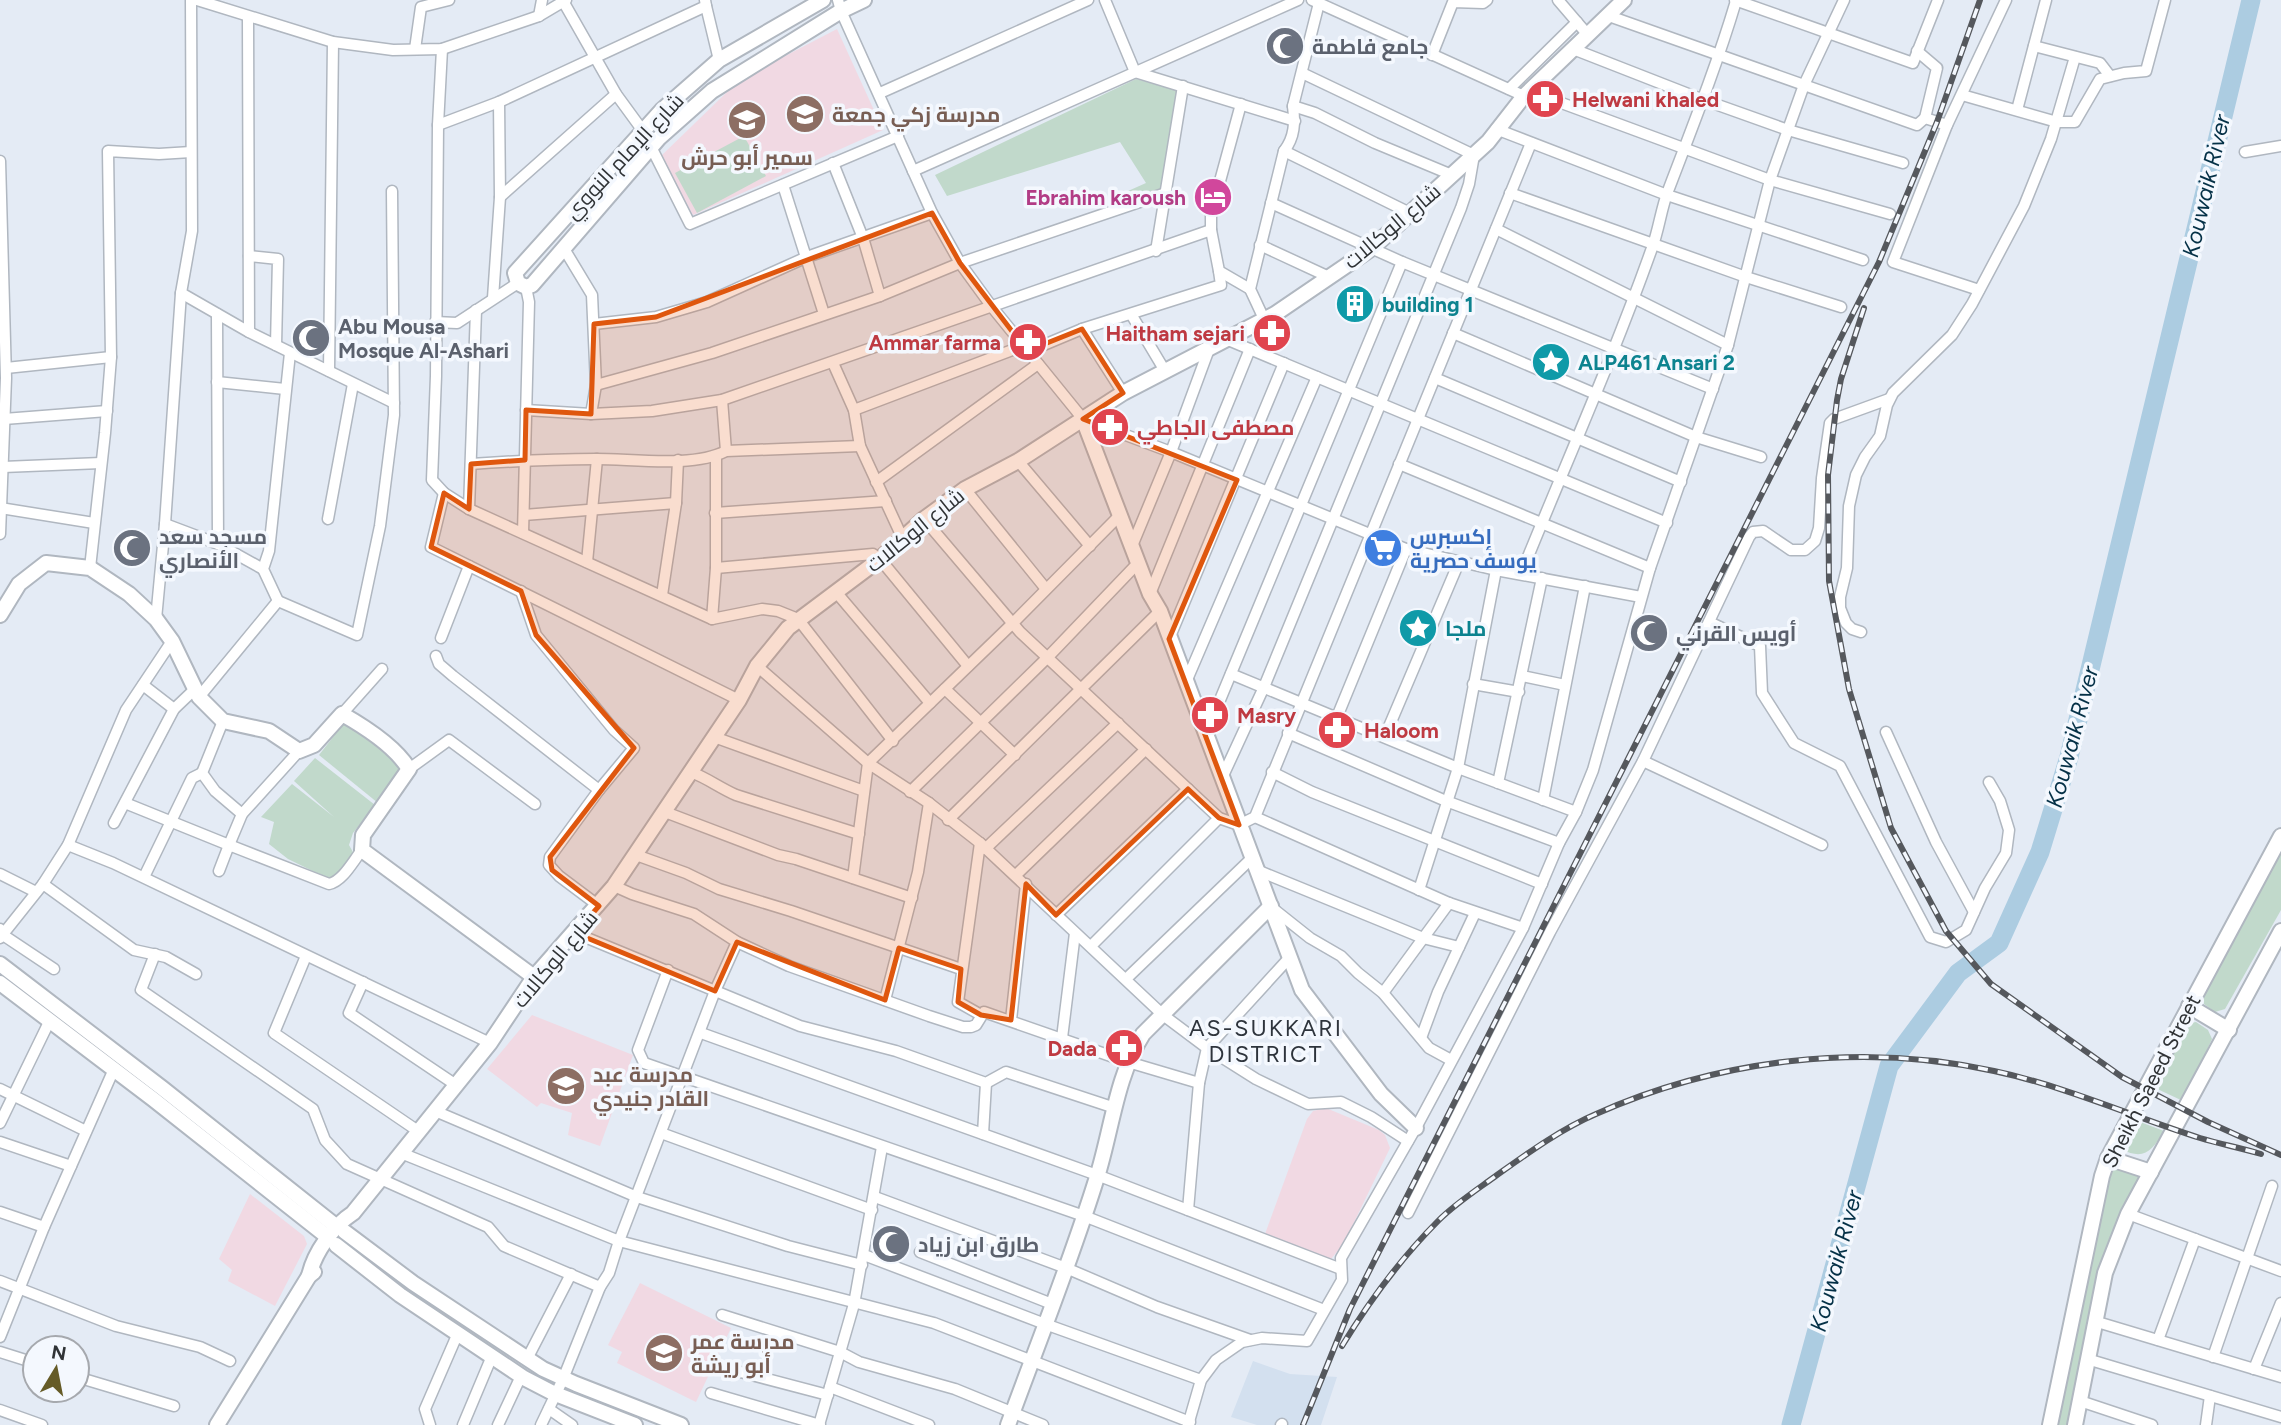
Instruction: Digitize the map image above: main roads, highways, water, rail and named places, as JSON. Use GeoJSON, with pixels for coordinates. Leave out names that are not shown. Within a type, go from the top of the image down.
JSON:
{"type":"FeatureCollection","features":[{"type":"Feature","properties":{"kind":"waterway","name":"Kouwaik River"},"geometry":{"type":"LineString","coordinates":[[1791,1425],[1889,1066],[1958,973],[1999,943],[2040,852],[2069,757],[2251,0]]}},
{"type":"Feature","properties":{"kind":"railway"},"geometry":{"type":"LineString","coordinates":[[1303,1425],[1350,1309],[1879,262],[1937,122],[1980,0]]}},
{"type":"Feature","properties":{"kind":"railway"},"geometry":{"type":"LineString","coordinates":[[1864,308],[1837,400],[1828,475],[1829,581],[1849,689],[1891,828],[1946,931],[1991,984],[2122,1077],[2208,1122],[2281,1155]]}},
{"type":"Feature","properties":{"kind":"railway"},"geometry":{"type":"LineString","coordinates":[[1342,1346],[1387,1280],[1425,1234],[1460,1202],[1521,1158],[1557,1134],[1596,1114],[1643,1095],[1741,1069],[1842,1057],[1944,1062],[2020,1077],[2200,1138],[2261,1154]]}},
{"type":"Feature","properties":{"kind":"place","name":"جامع فاطمة"},"geometry":{"type":"Point","coordinates":[1285,46]}},
{"type":"Feature","properties":{"kind":"place","name":"Helwani khaled"},"geometry":{"type":"Point","coordinates":[1545,99]}},
{"type":"Feature","properties":{"kind":"place","name":"مدرسة زكي جمعة"},"geometry":{"type":"Point","coordinates":[805,114]}},
{"type":"Feature","properties":{"kind":"place","name":"سمير أبو حرش"},"geometry":{"type":"Point","coordinates":[747,120]}},
{"type":"Feature","properties":{"kind":"place","name":"Ebrahim karoush"},"geometry":{"type":"Point","coordinates":[1213,197]}},
{"type":"Feature","properties":{"kind":"place","name":"building 1"},"geometry":{"type":"Point","coordinates":[1355,304]}},
{"type":"Feature","properties":{"kind":"place","name":"Haitham sejari"},"geometry":{"type":"Point","coordinates":[1272,333]}},
{"type":"Feature","properties":{"kind":"place","name":"Abu Mousa Mosque Al-Ashari"},"geometry":{"type":"Point","coordinates":[311,338]}},
{"type":"Feature","properties":{"kind":"place","name":"Ammar farma"},"geometry":{"type":"Point","coordinates":[1028,342]}},
{"type":"Feature","properties":{"kind":"place","name":"ALP461 Ansari 2"},"geometry":{"type":"Point","coordinates":[1551,362]}},
{"type":"Feature","properties":{"kind":"place","name":"مصطفى الجاطي"},"geometry":{"type":"Point","coordinates":[1110,427]}},
{"type":"Feature","properties":{"kind":"place","name":"مسجد سعد الأنصاري"},"geometry":{"type":"Point","coordinates":[132,548]}},
{"type":"Feature","properties":{"kind":"place","name":"إكسبرس يوسف حصرية"},"geometry":{"type":"Point","coordinates":[1383,548]}},
{"type":"Feature","properties":{"kind":"place","name":"ملجا"},"geometry":{"type":"Point","coordinates":[1418,628]}},
{"type":"Feature","properties":{"kind":"place","name":"أويس القرني"},"geometry":{"type":"Point","coordinates":[1649,633]}},
{"type":"Feature","properties":{"kind":"place","name":"Masry"},"geometry":{"type":"Point","coordinates":[1210,715]}},
{"type":"Feature","properties":{"kind":"place","name":"Haloom"},"geometry":{"type":"Point","coordinates":[1337,730]}},
{"type":"Feature","properties":{"kind":"place","name":"Dada"},"geometry":{"type":"Point","coordinates":[1124,1048]}},
{"type":"Feature","properties":{"kind":"place","name":"مدرسة عبد القادر جنيدي"},"geometry":{"type":"Point","coordinates":[566,1086]}},
{"type":"Feature","properties":{"kind":"place","name":"طارق ابن زياد"},"geometry":{"type":"Point","coordinates":[891,1244]}},
{"type":"Feature","properties":{"kind":"place","name":"مدرسة عمر أبو ريشة"},"geometry":{"type":"Point","coordinates":[664,1353]}},
{"type":"Feature","properties":{"kind":"district","name":"AS-SUKKARI DISTRICT"},"geometry":{"type":"Point","coordinates":[1266,1041]}}]}
